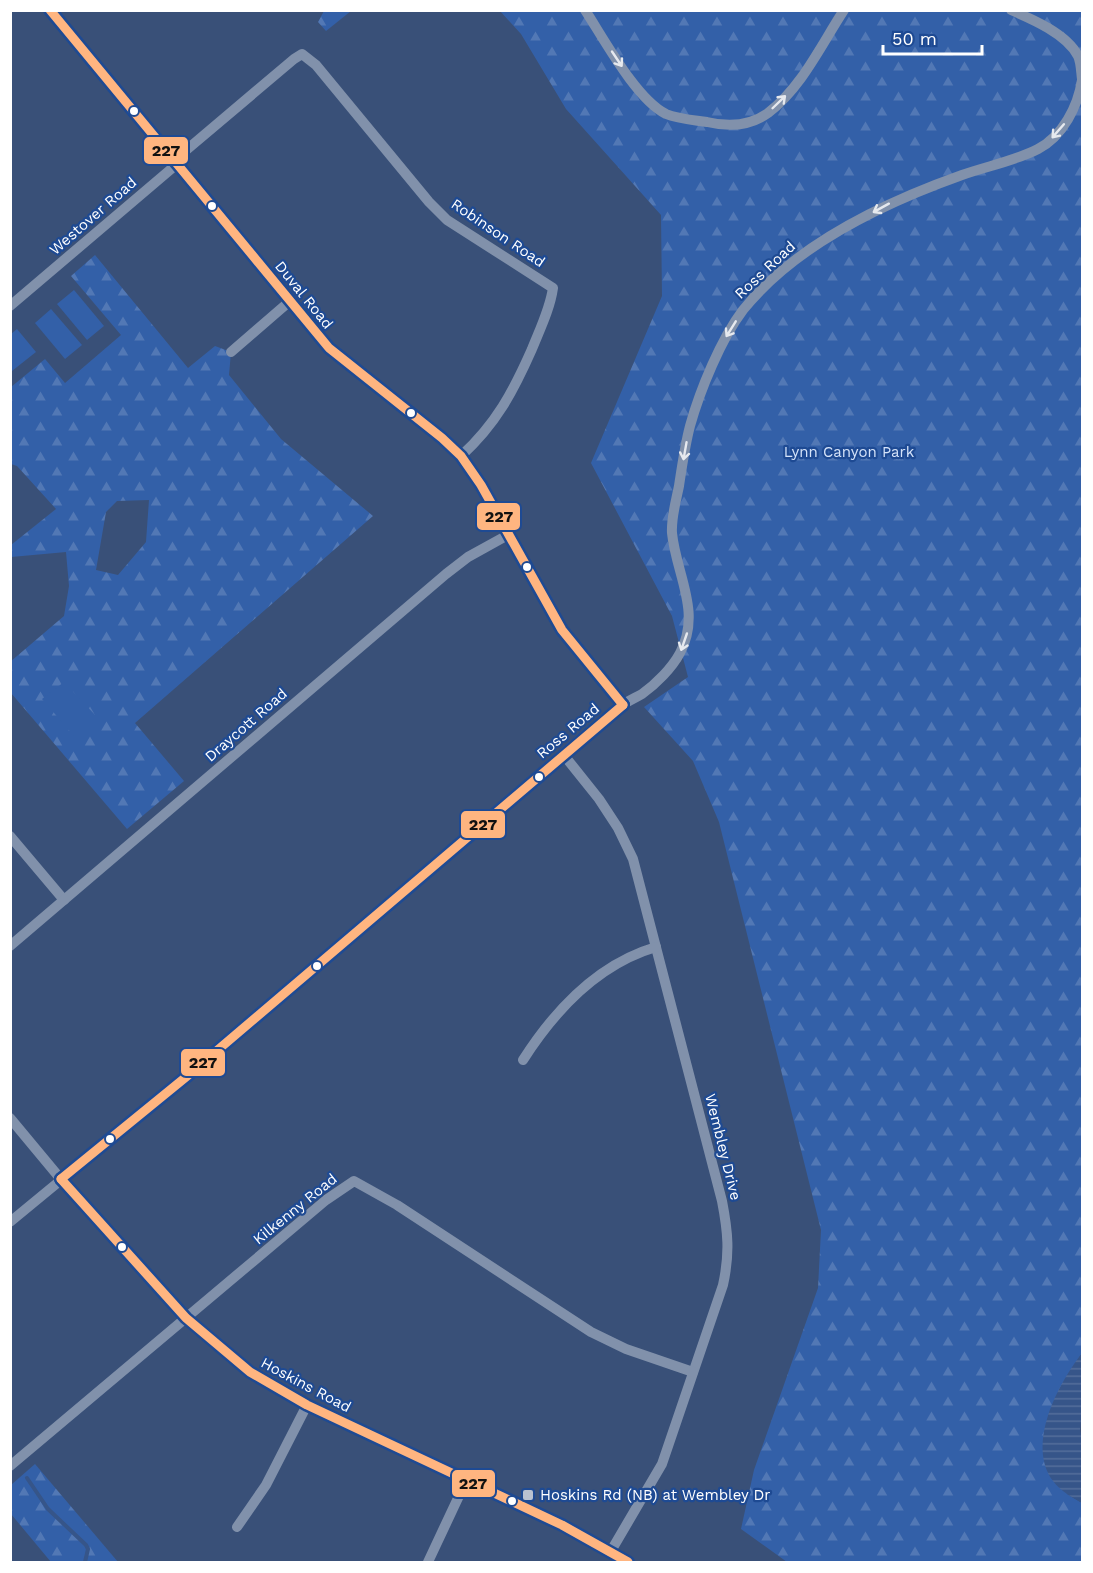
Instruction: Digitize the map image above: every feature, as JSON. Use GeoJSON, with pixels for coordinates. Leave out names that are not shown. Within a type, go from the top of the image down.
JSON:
{"type":"FeatureCollection","features":[{"type":"Feature","properties":{"kind":"street","name":"Duval Road"},"geometry":{"type":"LineString","coordinates":[[50,10],[329,348],[442,438],[461,456],[471,469],[562,630],[623,705]]}},
{"type":"Feature","properties":{"kind":"street"},"geometry":{"type":"LineString","coordinates":[[585,10],[624,69],[650,102],[667,114],[720,125],[738,125],[753,121],[781,101],[807,69],[844,10]]}},
{"type":"Feature","properties":{"kind":"street","name":"Ross Road"},"geometry":{"type":"LineString","coordinates":[[10,1221],[186,1077],[563,754],[623,705],[657,681],[680,653],[689,619],[689,603],[675,552],[672,531],[690,427],[727,335],[744,310],[760,292],[811,248],[894,201],[1038,149],[1059,130],[1080,97],[1083,80],[1078,56],[1063,39],[1038,22],[1011,10]]}},
{"type":"Feature","properties":{"kind":"street","name":"Westover Road"},"geometry":{"type":"LineString","coordinates":[[10,306],[177,164],[183,152],[302,54]]}},
{"type":"Feature","properties":{"kind":"street","name":"Robinson Road"},"geometry":{"type":"LineString","coordinates":[[302,54],[316,65],[429,202],[447,220],[554,288],[546,317],[514,389],[484,435],[461,456]]}},
{"type":"Feature","properties":{"kind":"street"},"geometry":{"type":"LineString","coordinates":[[231,352],[290,301]]}},
{"type":"Feature","properties":{"kind":"street","name":"Draycott Road"},"geometry":{"type":"LineString","coordinates":[[10,946],[446,573],[468,557],[508,535]]}},
{"type":"Feature","properties":{"kind":"street","name":"Wembley Drive"},"geometry":{"type":"LineString","coordinates":[[563,754],[599,799],[618,828],[633,859],[722,1201],[728,1232],[729,1258],[723,1285],[662,1464],[611,1551]]}},
{"type":"Feature","properties":{"kind":"street"},"geometry":{"type":"LineString","coordinates":[[10,836],[64,900]]}},
{"type":"Feature","properties":{"kind":"street"},"geometry":{"type":"LineString","coordinates":[[523,1060],[539,1035],[585,985],[628,956],[656,947]]}},
{"type":"Feature","properties":{"kind":"street","name":"Hoskins Road"},"geometry":{"type":"LineString","coordinates":[[10,1118],[61,1179],[186,1318],[250,1372],[307,1405],[611,1551],[628,1563]]}},
{"type":"Feature","properties":{"kind":"street","name":"Kilkenny Road"},"geometry":{"type":"LineString","coordinates":[[10,1466],[326,1200],[354,1181],[397,1205],[609,1342],[693,1372]]}},
{"type":"Feature","properties":{"kind":"street"},"geometry":{"type":"LineString","coordinates":[[237,1527],[266,1485],[307,1405]]}},
{"type":"Feature","properties":{"kind":"street"},"geometry":{"type":"LineString","coordinates":[[428,1563],[466,1481]]}},
{"type":"Feature","properties":{"kind":"green space"},"geometry":{"type":"Polygon","coordinates":[[[324,10],[351,11],[326,31],[318,22],[324,10]]]}},
{"type":"Feature","properties":{"kind":"green space","name":"Lynn Canyon Park"},"geometry":{"type":"Polygon","coordinates":[[[500,11],[1082,11],[1082,1353],[1048,1416],[1067,1494],[1082,1503],[1082,1562],[787,1562],[741,1529],[754,1470],[818,1288],[821,1230],[719,822],[693,761],[644,707],[688,677],[672,616],[591,463],[662,296],[661,215],[566,109],[521,34],[500,11]]]}},
{"type":"Feature","properties":{"kind":"green space"},"geometry":{"type":"Polygon","coordinates":[[[95,255],[188,368],[215,346],[231,352],[229,375],[281,439],[373,516],[135,723],[184,781],[127,829],[11,693],[10,662],[64,616],[69,586],[66,552],[11,557],[11,545],[56,509],[17,466],[11,464],[11,387],[45,359],[65,383],[121,335],[71,276],[95,255]],[[149,500],[117,501],[106,512],[96,570],[118,575],[146,542],[149,500]]]}},
{"type":"Feature","properties":{"kind":"green space"},"geometry":{"type":"Polygon","coordinates":[[[74,290],[104,326],[87,340],[57,304],[74,290]]]}},
{"type":"Feature","properties":{"kind":"green space"},"geometry":{"type":"Polygon","coordinates":[[[51,309],[82,345],[65,359],[35,323],[51,309]]]}},
{"type":"Feature","properties":{"kind":"green space"},"geometry":{"type":"Polygon","coordinates":[[[17,329],[36,352],[12,371],[11,334],[17,329]]]}},
{"type":"Feature","properties":{"kind":"green space"},"geometry":{"type":"Polygon","coordinates":[[[64,682],[96,716],[74,736],[42,699],[64,682]]]}},
{"type":"Feature","properties":{"kind":"green space"},"geometry":{"type":"Polygon","coordinates":[[[35,1464],[118,1562],[51,1562],[11,1514],[11,1485],[35,1464]]]}},
{"type":"Feature","properties":{"kind":"shaded area"},"geometry":{"type":"Polygon","coordinates":[[[1082,1353],[1080,1430],[1082,1503],[1063,1491],[1053,1481],[1046,1466],[1043,1450],[1044,1432],[1055,1397],[1082,1353]]]}},
{"type":"Feature","properties":{"kind":"waterway"},"geometry":{"type":"LineString","coordinates":[[27,1478],[48,1509],[86,1545],[88,1549],[85,1562]]}},
{"type":"Feature","properties":{"kind":"transit line","name":"227"},"geometry":{"type":"LineString","coordinates":[[50,10],[329,348],[442,438],[461,456],[481,485],[562,630],[623,705]]}},
{"type":"Feature","properties":{"kind":"transit line","name":"227"},"geometry":{"type":"LineString","coordinates":[[61,1179],[186,1077],[623,705]]}},
{"type":"Feature","properties":{"kind":"transit line","name":"227"},"geometry":{"type":"LineString","coordinates":[[61,1179],[186,1318],[250,1372],[307,1405],[562,1525],[628,1562]]}},
{"type":"Feature","properties":{"kind":"place","name":"Hoskins Rd (NB) at Wembley Dr"},"geometry":{"type":"Point","coordinates":[528,1495]}}]}
